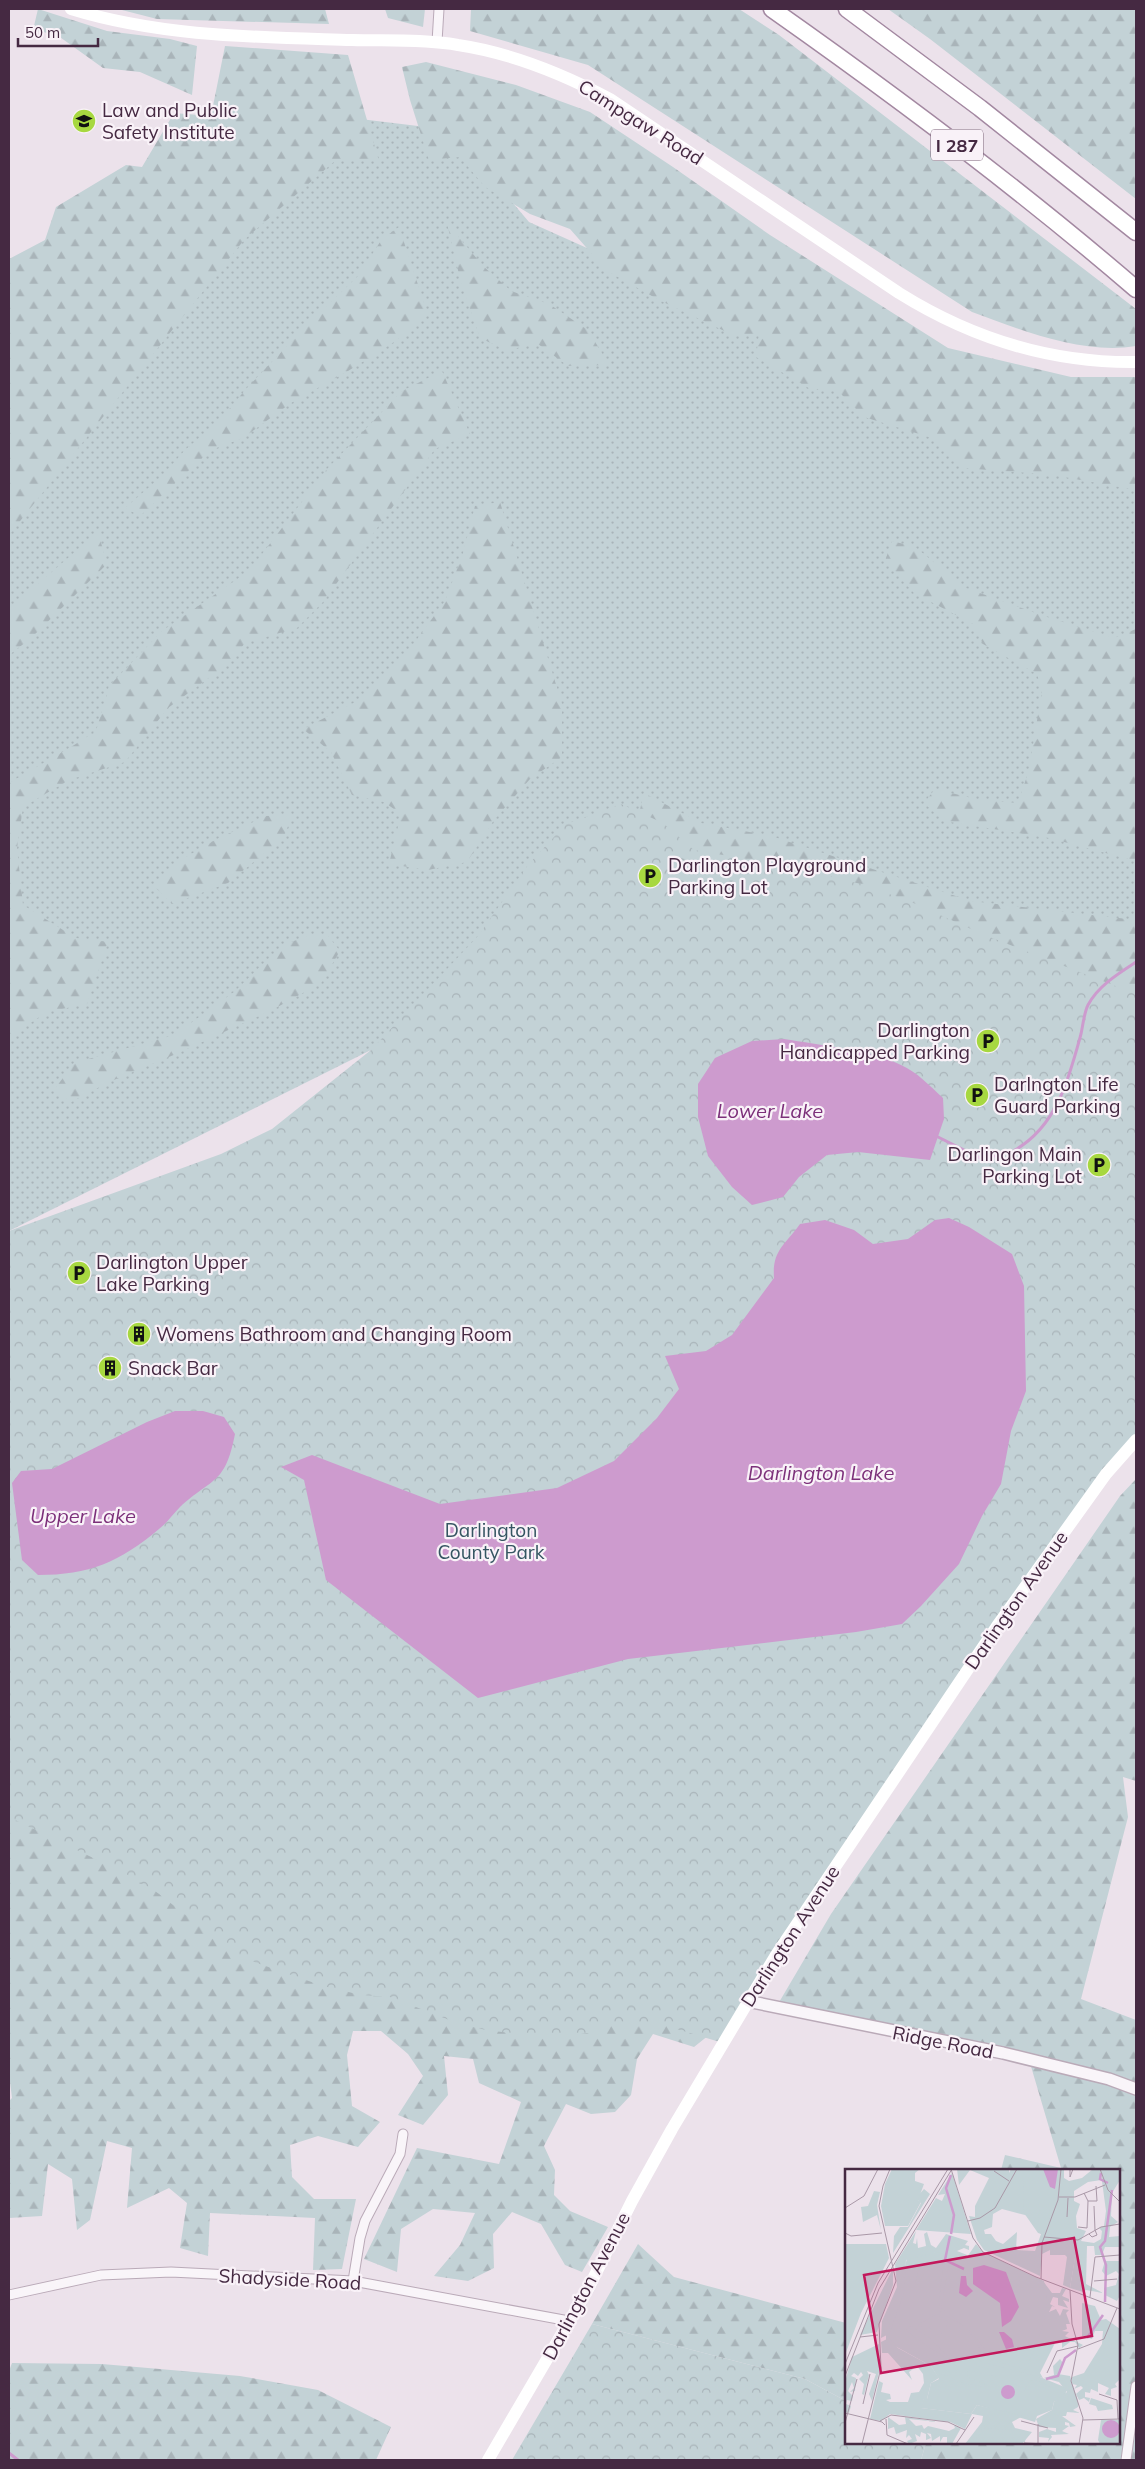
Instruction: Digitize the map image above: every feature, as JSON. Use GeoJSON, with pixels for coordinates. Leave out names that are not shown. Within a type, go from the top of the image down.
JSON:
{"type":"FeatureCollection","features":[{"type":"Feature","properties":{"kind":"highway","name":"I 287"},"geometry":{"type":"LineString","coordinates":[[772,9],[954,142],[1050,217],[1136,289]]}},
{"type":"Feature","properties":{"kind":"highway","name":"I 287"},"geometry":{"type":"LineString","coordinates":[[847,9],[994,118],[1136,232]]}},
{"type":"Feature","properties":{"kind":"main road","name":"Campgaw Road"},"geometry":{"type":"LineString","coordinates":[[71,9],[135,25],[209,34],[437,42],[477,48],[519,59],[563,76],[610,99],[899,292],[942,318],[993,339],[1041,353],[1097,361],[1136,362]]}},
{"type":"Feature","properties":{"kind":"main road","name":"Darlington Avenue"},"geometry":{"type":"LineString","coordinates":[[488,2460],[588,2289],[632,2200],[747,2001],[814,1896],[997,1626],[1106,1474],[1136,1440]]}},
{"type":"Feature","properties":{"kind":"street"},"geometry":{"type":"LineString","coordinates":[[437,42],[439,9]]}},
{"type":"Feature","properties":{"kind":"street","name":"Ridge Road"},"geometry":{"type":"LineString","coordinates":[[747,2001],[1003,2053],[1109,2079],[1136,2089]]}},
{"type":"Feature","properties":{"kind":"street"},"geometry":{"type":"LineString","coordinates":[[353,2281],[360,2238],[365,2221],[400,2154],[403,2134]]}},
{"type":"Feature","properties":{"kind":"street","name":"Shadyside Road"},"geometry":{"type":"LineString","coordinates":[[9,2295],[76,2279],[131,2272],[171,2272],[353,2281],[569,2321]]}},
{"type":"Feature","properties":{"kind":"street"},"geometry":{"type":"LineString","coordinates":[[1126,2460],[1136,2386]]}},
{"type":"Feature","properties":{"kind":"green space"},"geometry":{"type":"Polygon","coordinates":[[[38,9],[107,31],[170,39],[197,46],[192,95],[140,72],[103,68],[57,35],[33,30],[38,9]]]}},
{"type":"Feature","properties":{"kind":"green space"},"geometry":{"type":"Polygon","coordinates":[[[118,9],[325,9],[329,24],[157,19],[118,9]]]}},
{"type":"Feature","properties":{"kind":"green space"},"geometry":{"type":"Polygon","coordinates":[[[385,9],[425,9],[423,27],[388,18],[385,9]]]}},
{"type":"Feature","properties":{"kind":"green space"},"geometry":{"type":"Polygon","coordinates":[[[471,9],[739,9],[779,35],[1136,309],[1136,346],[1116,348],[1074,344],[1031,333],[972,312],[588,65],[470,31],[471,9]]]}},
{"type":"Feature","properties":{"kind":"green space"},"geometry":{"type":"Polygon","coordinates":[[[888,9],[1136,9],[1136,199],[930,39],[888,9]]]}},
{"type":"Feature","properties":{"kind":"green space"},"geometry":{"type":"Polygon","coordinates":[[[225,46],[348,55],[379,161],[336,160],[244,240],[9,535],[9,259],[45,240],[56,207],[126,165],[142,167],[174,113],[211,116],[225,46]]]}},
{"type":"Feature","properties":{"kind":"green space"},"geometry":{"type":"Polygon","coordinates":[[[426,62],[516,85],[590,112],[770,235],[948,348],[1071,377],[1136,377],[1136,490],[1053,475],[963,468],[932,438],[864,417],[836,389],[812,390],[756,357],[759,334],[735,336],[659,300],[607,271],[570,229],[530,214],[485,187],[460,157],[429,160],[410,100],[402,67],[426,62]]]}},
{"type":"Feature","properties":{"kind":"green space"},"geometry":{"type":"Polygon","coordinates":[[[352,118],[451,130],[529,222],[770,330],[1136,466],[1136,994],[371,1050],[9,1231],[9,527],[124,355],[352,118]]]}},
{"type":"Feature","properties":{"kind":"green space"},"geometry":{"type":"Polygon","coordinates":[[[447,223],[483,266],[511,291],[549,304],[588,330],[609,365],[568,366],[538,344],[506,350],[480,338],[461,283],[447,223]]]}},
{"type":"Feature","properties":{"kind":"green space"},"geometry":{"type":"Polygon","coordinates":[[[399,227],[428,315],[394,342],[348,371],[291,403],[243,438],[211,450],[140,516],[125,508],[162,476],[185,450],[220,420],[246,389],[306,326],[358,276],[382,239],[399,227]]]}},
{"type":"Feature","properties":{"kind":"green space"},"geometry":{"type":"Polygon","coordinates":[[[442,371],[470,434],[435,449],[323,602],[297,628],[245,643],[229,663],[168,708],[125,762],[69,780],[23,807],[17,848],[23,905],[76,938],[108,942],[87,1004],[47,1012],[9,1037],[9,783],[96,731],[109,686],[162,631],[249,571],[327,469],[402,391],[442,371]]]}},
{"type":"Feature","properties":{"kind":"green space"},"geometry":{"type":"Polygon","coordinates":[[[500,502],[562,704],[562,757],[530,779],[494,820],[467,862],[428,870],[389,864],[401,814],[384,802],[352,795],[331,752],[303,729],[365,697],[412,646],[445,601],[463,553],[475,506],[500,502]]]}},
{"type":"Feature","properties":{"kind":"green space"},"geometry":{"type":"Polygon","coordinates":[[[98,532],[107,564],[30,639],[9,655],[9,613],[39,583],[98,532]]]}},
{"type":"Feature","properties":{"kind":"green space"},"geometry":{"type":"Polygon","coordinates":[[[892,541],[915,547],[966,588],[1044,616],[1114,638],[1136,629],[1136,861],[1049,838],[944,821],[924,803],[935,789],[980,800],[1018,803],[1029,770],[1042,690],[1037,674],[983,644],[973,624],[914,593],[885,561],[892,541]]]}},
{"type":"Feature","properties":{"kind":"green space"},"geometry":{"type":"Polygon","coordinates":[[[644,793],[701,823],[771,836],[971,901],[1136,920],[1136,1095],[637,822],[644,793]]]}},
{"type":"Feature","properties":{"kind":"green space","name":"Darlington County Park"},"geometry":{"type":"Polygon","coordinates":[[[621,804],[663,823],[694,850],[787,866],[865,885],[916,904],[982,934],[1136,994],[1136,1440],[1106,1474],[723,2043],[660,2024],[614,2024],[589,2033],[548,2038],[486,2030],[457,2023],[390,1997],[361,1995],[323,1986],[240,1957],[155,1891],[126,1874],[9,1817],[9,1231],[221,1154],[272,1129],[371,1050],[478,936],[528,865],[566,824],[621,804]]]}},
{"type":"Feature","properties":{"kind":"green space"},"geometry":{"type":"Polygon","coordinates":[[[292,815],[284,837],[228,883],[172,904],[155,887],[179,861],[217,839],[266,816],[292,815]]]}},
{"type":"Feature","properties":{"kind":"green space"},"geometry":{"type":"Polygon","coordinates":[[[307,936],[328,936],[340,951],[321,983],[272,1010],[109,1082],[71,1102],[54,1090],[74,1063],[174,1035],[234,992],[283,945],[307,936]]]}},
{"type":"Feature","properties":{"kind":"green space"},"geometry":{"type":"Polygon","coordinates":[[[1136,1479],[1136,1781],[1123,1777],[1128,1817],[1081,1999],[1136,2020],[1136,2460],[921,2460],[926,2444],[1120,2444],[1120,2169],[1001,2169],[1005,2155],[1061,2168],[1030,2063],[778,2004],[831,1914],[1120,1496],[1136,1479]]]}},
{"type":"Feature","properties":{"kind":"green space"},"geometry":{"type":"Polygon","coordinates":[[[9,1798],[719,2027],[694,2047],[653,2034],[637,2059],[631,2095],[615,2112],[591,2114],[566,2104],[544,2146],[555,2170],[554,2195],[570,2211],[608,2227],[582,2272],[565,2265],[541,2224],[512,2212],[493,2234],[494,2268],[468,2281],[434,2276],[460,2245],[475,2213],[433,2209],[401,2229],[397,2272],[364,2259],[417,2148],[499,2164],[521,2102],[479,2083],[473,2059],[444,2056],[448,2095],[423,2125],[398,2115],[423,2076],[408,2054],[381,2031],[353,2031],[347,2055],[352,2106],[380,2122],[358,2147],[318,2136],[290,2145],[292,2177],[314,2199],[356,2199],[342,2269],[313,2270],[315,2218],[210,2213],[208,2256],[180,2248],[187,2203],[169,2188],[127,2208],[132,2148],[107,2141],[90,2220],[77,2230],[72,2179],[48,2164],[42,2216],[9,2218],[9,2101],[12,2098],[9,2074],[9,1798]]]}},
{"type":"Feature","properties":{"kind":"green space"},"geometry":{"type":"Polygon","coordinates":[[[638,2244],[674,2277],[845,2323],[845,2400],[805,2379],[592,2324],[638,2244]]]}},
{"type":"Feature","properties":{"kind":"green space"},"geometry":{"type":"Polygon","coordinates":[[[592,2324],[805,2379],[845,2400],[845,2444],[926,2444],[921,2460],[512,2460],[592,2324]]]}},
{"type":"Feature","properties":{"kind":"green space"},"geometry":{"type":"Polygon","coordinates":[[[12,2363],[102,2364],[240,2376],[318,2390],[391,2427],[376,2460],[9,2460],[9,2371],[12,2363]]]}},
{"type":"Feature","properties":{"kind":"water","name":"Lower Lake"},"geometry":{"type":"Polygon","coordinates":[[[784,1039],[875,1055],[901,1065],[923,1080],[943,1098],[944,1119],[930,1160],[858,1152],[827,1155],[799,1177],[783,1197],[752,1205],[732,1187],[708,1156],[698,1117],[698,1084],[715,1058],[752,1041],[784,1039]]]}},
{"type":"Feature","properties":{"kind":"water","name":"Darlington Lake"},"geometry":{"type":"Polygon","coordinates":[[[949,1218],[969,1227],[1012,1254],[1024,1286],[1026,1391],[1011,1431],[1001,1484],[982,1516],[959,1564],[902,1624],[856,1632],[628,1659],[478,1698],[326,1580],[304,1480],[281,1467],[312,1455],[440,1504],[557,1488],[614,1461],[657,1418],[679,1389],[665,1356],[706,1351],[732,1335],[774,1278],[777,1254],[800,1224],[825,1220],[854,1230],[873,1244],[908,1239],[935,1220],[949,1218]]]}},
{"type":"Feature","properties":{"kind":"water","name":"Upper Lake"},"geometry":{"type":"Polygon","coordinates":[[[175,1411],[203,1411],[224,1417],[235,1434],[227,1463],[222,1472],[180,1507],[162,1527],[117,1558],[88,1569],[38,1575],[22,1560],[12,1483],[21,1471],[52,1469],[147,1422],[175,1411]]]}},
{"type":"Feature","properties":{"kind":"waterway"},"geometry":{"type":"LineString","coordinates":[[1015,1150],[1041,1128],[1059,1100],[1072,1067],[1088,1005],[1092,998],[1109,980],[1136,962]]}},
{"type":"Feature","properties":{"kind":"waterway"},"geometry":{"type":"LineString","coordinates":[[938,1137],[982,1159],[1002,1154]]}},
{"type":"Feature","properties":{"kind":"waterway"},"geometry":{"type":"LineString","coordinates":[[9,2453],[18,2460]]}},
{"type":"Feature","properties":{"kind":"place","name":"Law and Public Safety Institute"},"geometry":{"type":"Point","coordinates":[84,121]}},
{"type":"Feature","properties":{"kind":"place","name":"Darlington Playground Parking Lot"},"geometry":{"type":"Point","coordinates":[650,876]}},
{"type":"Feature","properties":{"kind":"place","name":"Darlington Handicapped Parking"},"geometry":{"type":"Point","coordinates":[988,1041]}},
{"type":"Feature","properties":{"kind":"place","name":"Darlngton Life Guard Parking"},"geometry":{"type":"Point","coordinates":[977,1095]}},
{"type":"Feature","properties":{"kind":"place","name":"Darlingon Main Parking Lot"},"geometry":{"type":"Point","coordinates":[1099,1165]}},
{"type":"Feature","properties":{"kind":"place","name":"Darlington Upper Lake Parking"},"geometry":{"type":"Point","coordinates":[79,1273]}},
{"type":"Feature","properties":{"kind":"place","name":"Womens Bathroom and Changing Room"},"geometry":{"type":"Point","coordinates":[139,1334]}},
{"type":"Feature","properties":{"kind":"place","name":"Snack Bar"},"geometry":{"type":"Point","coordinates":[110,1368]}}]}
